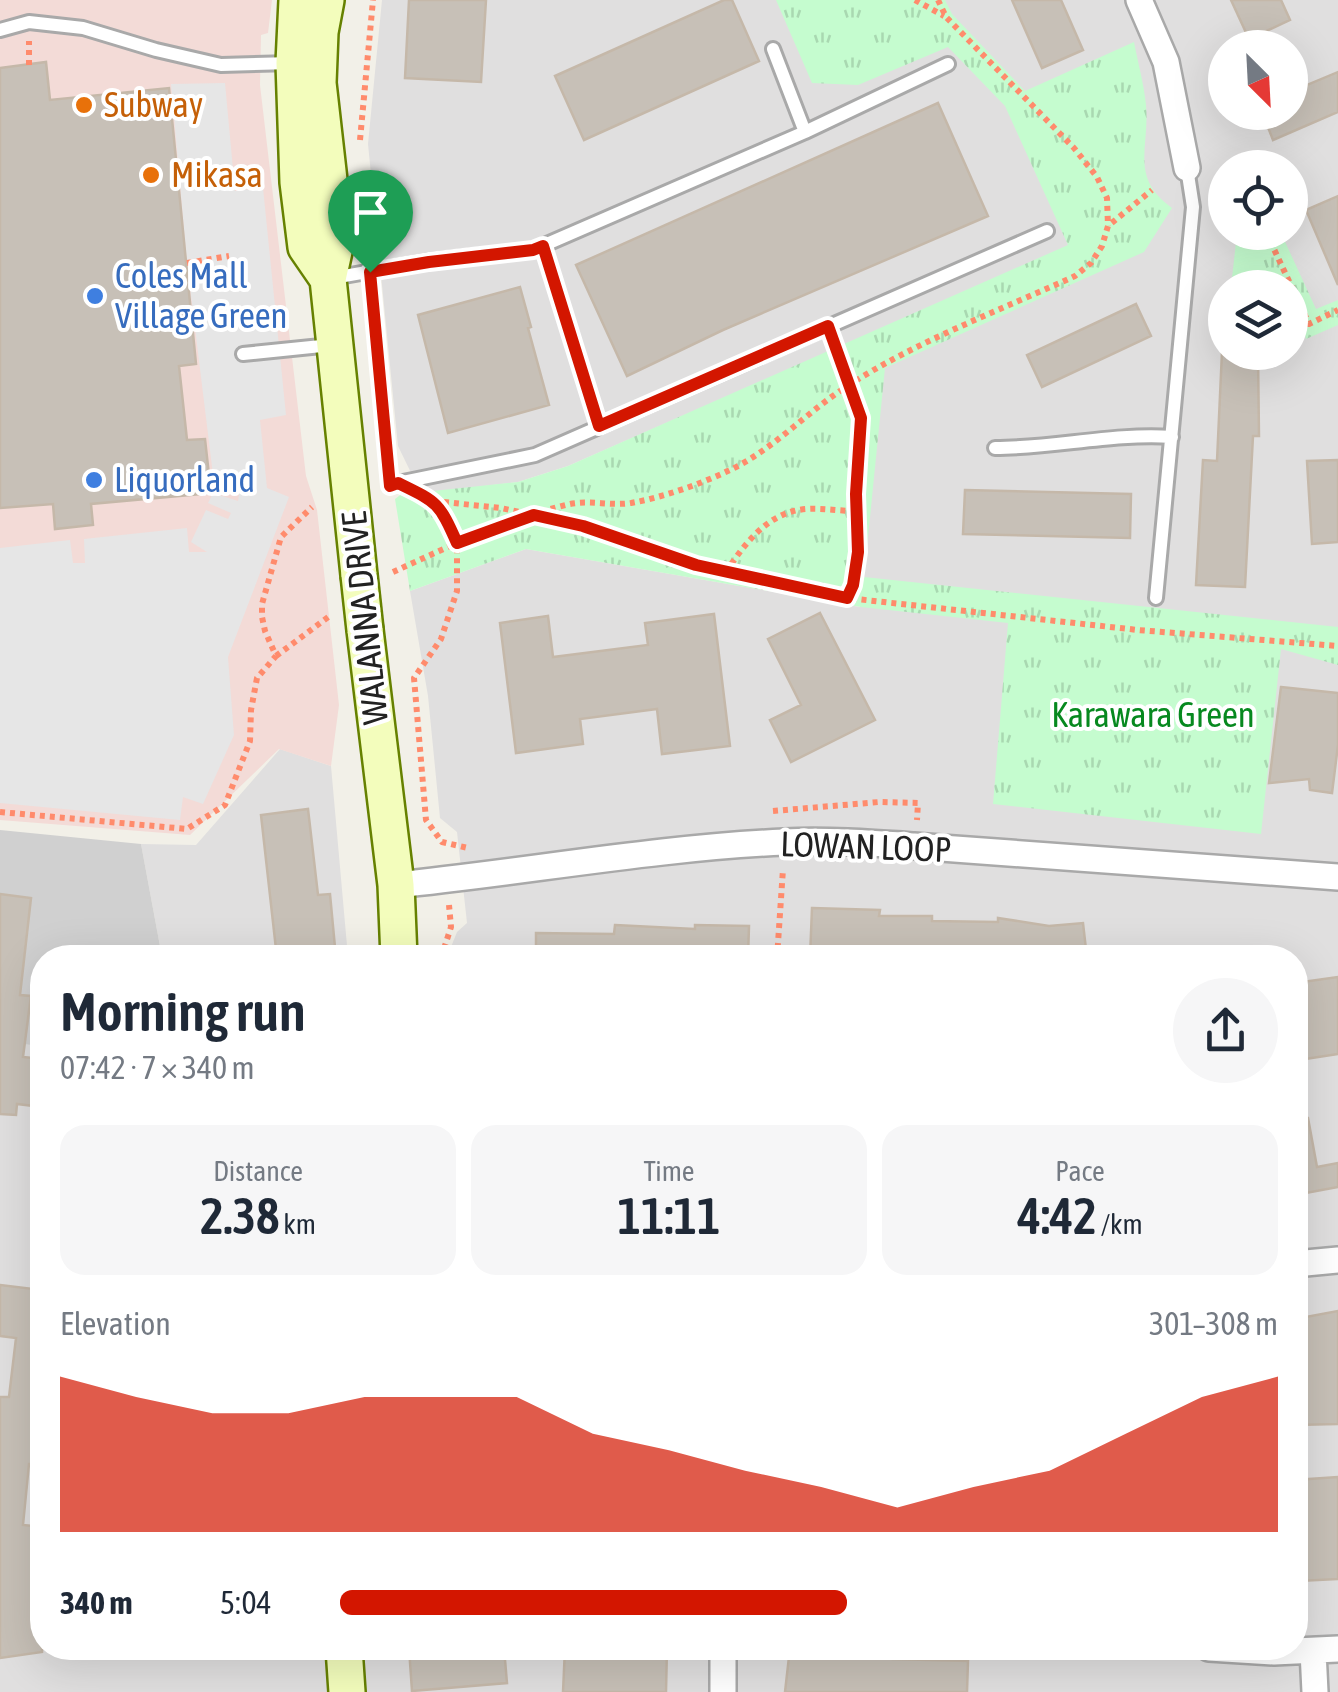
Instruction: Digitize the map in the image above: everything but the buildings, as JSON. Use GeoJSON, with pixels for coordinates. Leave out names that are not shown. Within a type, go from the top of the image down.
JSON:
{"type":"FeatureCollection","features":[{"type":"Feature","properties":{"kind":"street","name":"WALANNA DRIVE"},"geometry":{"type":"LineString","coordinates":[[297,0],[306,62],[298,182],[306,247],[328,279],[333,345],[376,574],[365,630],[396,886],[399,945]]}},
{"type":"Feature","properties":{"kind":"street","name":"WALANNA DRIVE"},"geometry":{"type":"LineString","coordinates":[[306,62],[320,32],[326,0]]}},
{"type":"Feature","properties":{"kind":"street"},"geometry":{"type":"LineString","coordinates":[[1139,0],[1166,62],[1187,168]]}},
{"type":"Feature","properties":{"kind":"street","name":"LOWAN LOOP"},"geometry":{"type":"LineString","coordinates":[[396,886],[694,849],[785,842],[854,842],[1338,877]]}},
{"type":"Feature","properties":{"kind":"street"},"geometry":{"type":"LineString","coordinates":[[1308,1263],[1338,1260]]}},
{"type":"Feature","properties":{"kind":"street"},"geometry":{"type":"LineString","coordinates":[[1315,1692],[1326,1650]]}},
{"type":"Feature","properties":{"kind":"street"},"geometry":{"type":"LineString","coordinates":[[345,1660],[347,1692]]}},
{"type":"Feature","properties":{"kind":"street"},"geometry":{"type":"LineString","coordinates":[[723,1660],[723,1692]]}},
{"type":"Feature","properties":{"kind":"lane"},"geometry":{"type":"LineString","coordinates":[[0,30],[29,22],[83,28],[221,64],[306,62]]}},
{"type":"Feature","properties":{"kind":"lane"},"geometry":{"type":"LineString","coordinates":[[773,49],[805,132]]}},
{"type":"Feature","properties":{"kind":"lane"},"geometry":{"type":"LineString","coordinates":[[328,279],[533,250],[805,132],[948,64]]}},
{"type":"Feature","properties":{"kind":"lane"},"geometry":{"type":"LineString","coordinates":[[1156,598],[1193,207],[1187,168]]}},
{"type":"Feature","properties":{"kind":"lane"},"geometry":{"type":"LineString","coordinates":[[398,483],[535,456],[1048,231]]}},
{"type":"Feature","properties":{"kind":"lane"},"geometry":{"type":"LineString","coordinates":[[543,246],[599,426]]}},
{"type":"Feature","properties":{"kind":"lane"},"geometry":{"type":"LineString","coordinates":[[243,354],[333,345]]}},
{"type":"Feature","properties":{"kind":"lane"},"geometry":{"type":"LineString","coordinates":[[995,448],[1031,448],[1139,435],[1172,437]]}},
{"type":"Feature","properties":{"kind":"path"},"geometry":{"type":"LineString","coordinates":[[359,148],[373,0]]}},
{"type":"Feature","properties":{"kind":"path"},"geometry":{"type":"LineString","coordinates":[[376,574],[574,503],[629,503],[734,468],[848,385],[912,348],[1075,276],[1091,263],[1108,226],[1107,198],[1097,177],[1074,148],[946,17],[915,0]]}},
{"type":"Feature","properties":{"kind":"path"},"geometry":{"type":"LineString","coordinates":[[938,0],[946,17]]}},
{"type":"Feature","properties":{"kind":"path"},"geometry":{"type":"LineString","coordinates":[[1108,226],[1152,190]]}},
{"type":"Feature","properties":{"kind":"path"},"geometry":{"type":"LineString","coordinates":[[1274,250],[1309,324],[1338,310]]}},
{"type":"Feature","properties":{"kind":"path"},"geometry":{"type":"LineString","coordinates":[[187,263],[229,256]]}},
{"type":"Feature","properties":{"kind":"path"},"geometry":{"type":"LineString","coordinates":[[370,272],[390,486],[398,483],[434,501],[501,508],[583,526],[696,565],[847,598],[1138,630],[1338,646]]}},
{"type":"Feature","properties":{"kind":"path"},"geometry":{"type":"LineString","coordinates":[[828,326],[861,418],[858,552],[847,598]]}},
{"type":"Feature","properties":{"kind":"path"},"geometry":{"type":"LineString","coordinates":[[434,501],[457,543],[457,591],[441,639],[414,678],[426,820],[442,842]]}},
{"type":"Feature","properties":{"kind":"path"},"geometry":{"type":"LineString","coordinates":[[276,656],[265,631],[262,604],[281,536],[312,508]]}},
{"type":"Feature","properties":{"kind":"path"},"geometry":{"type":"LineString","coordinates":[[726,572],[742,547],[768,521],[803,509],[856,511]]}},
{"type":"Feature","properties":{"kind":"path"},"geometry":{"type":"LineString","coordinates":[[0,812],[187,828],[225,805],[250,740],[257,678],[276,656],[333,613]]}},
{"type":"Feature","properties":{"kind":"path"},"geometry":{"type":"LineString","coordinates":[[778,945],[785,842]]}},
{"type":"Feature","properties":{"kind":"path"},"geometry":{"type":"LineString","coordinates":[[445,945],[451,927],[449,904]]}},
{"type":"Feature","properties":{"kind":"shaded area"},"geometry":{"type":"Polygon","coordinates":[[[0,0],[272,0],[268,33],[261,35],[260,85],[306,476],[317,510],[339,705],[331,766],[279,749],[190,835],[0,820],[0,0]]]}},
{"type":"Feature","properties":{"kind":"shaded area"},"geometry":{"type":"Polygon","coordinates":[[[382,0],[1338,0],[1338,1692],[0,1692],[0,1042],[30,1045],[30,1660],[1308,1660],[1308,945],[452,945],[457,932],[467,923],[457,832],[440,818],[428,696],[410,591],[526,549],[860,607],[870,334],[568,466],[518,482],[433,492],[416,483],[398,446],[368,144],[382,0]]]}},
{"type":"Feature","properties":{"kind":"shaded area"},"geometry":{"type":"Polygon","coordinates":[[[225,83],[235,191],[263,188],[286,415],[260,420],[267,488],[289,497],[228,657],[234,735],[203,804],[183,797],[180,820],[0,803],[0,548],[70,540],[73,563],[85,563],[84,539],[187,528],[189,552],[207,552],[191,542],[206,510],[228,519],[231,513],[208,503],[213,493],[238,501],[240,489],[215,491],[187,263],[171,84],[225,83]]]}},
{"type":"Feature","properties":{"kind":"shaded area"},"geometry":{"type":"Polygon","coordinates":[[[280,749],[331,766],[347,945],[160,945],[141,844],[196,845],[280,749]]]}},
{"type":"Feature","properties":{"kind":"shaded area"},"geometry":{"type":"Polygon","coordinates":[[[0,830],[141,844],[160,945],[30,945],[30,1045],[0,1042],[0,830]]]}},
{"type":"Feature","properties":{"kind":"green space","name":"Karawara Green"},"geometry":{"type":"Polygon","coordinates":[[[776,0],[945,0],[952,14],[1025,91],[1134,42],[1146,105],[1146,173],[1150,185],[1172,208],[1144,252],[885,368],[864,577],[1338,627],[1338,665],[1281,649],[1261,834],[993,804],[1008,623],[861,607],[526,549],[410,591],[395,499],[416,483],[433,491],[518,482],[568,466],[1068,245],[1005,106],[948,47],[858,85],[812,83],[776,0]]]}},
{"type":"Feature","properties":{"kind":"green space"},"geometry":{"type":"Polygon","coordinates":[[[1235,250],[1289,250],[1298,270],[1233,270],[1235,250]]]}},
{"type":"Feature","properties":{"kind":"green space"},"geometry":{"type":"Polygon","coordinates":[[[1308,292],[1316,309],[1338,300],[1338,325],[1308,338],[1308,292]]]}},
{"type":"Feature","properties":{"kind":"place","name":"Subway"},"geometry":{"type":"Point","coordinates":[84,105]}},
{"type":"Feature","properties":{"kind":"place","name":"Mikasa"},"geometry":{"type":"Point","coordinates":[151,175]}},
{"type":"Feature","properties":{"kind":"place","name":"Coles Mall Village Green"},"geometry":{"type":"Point","coordinates":[95,296]}},
{"type":"Feature","properties":{"kind":"place","name":"Liquorland"},"geometry":{"type":"Point","coordinates":[94,480]}},
{"type":"Feature","properties":{"kind":"route"},"geometry":{"type":"LineString","coordinates":[[543,246],[599,426],[828,326],[861,418],[856,494],[858,552],[847,598],[696,565],[583,526],[534,515],[457,543],[434,501],[398,483],[390,486],[370,272],[543,246]]}}]}
